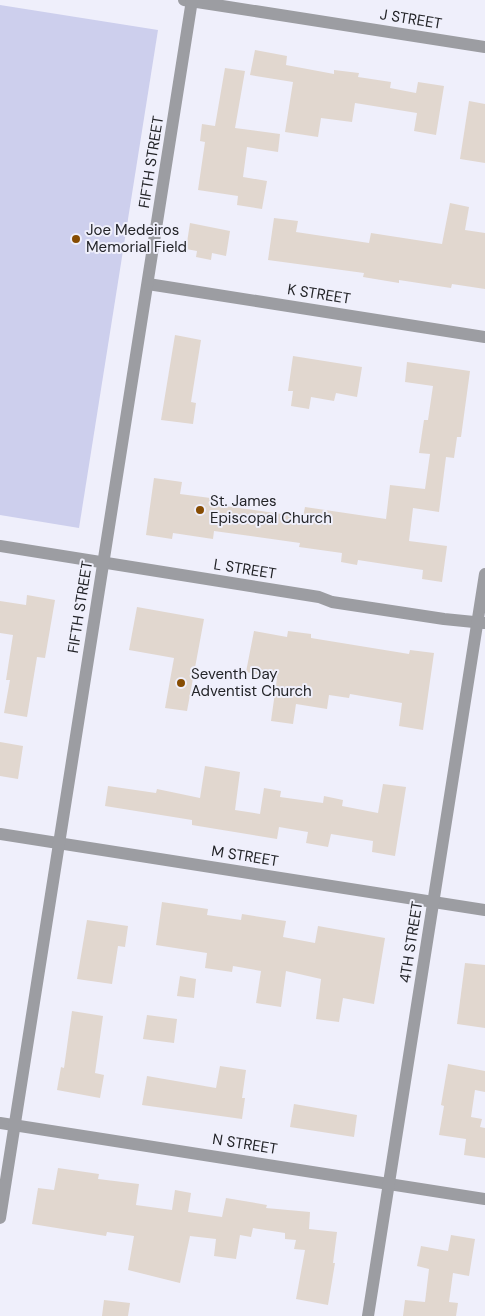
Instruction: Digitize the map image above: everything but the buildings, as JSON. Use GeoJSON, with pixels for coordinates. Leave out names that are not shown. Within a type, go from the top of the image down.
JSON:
{"type":"FeatureCollection","features":[{"type":"Feature","properties":{"kind":"street","name":"J STREET"},"geometry":{"type":"LineString","coordinates":[[190,0],[485,47]]}},
{"type":"Feature","properties":{"kind":"street","name":"FIFTH STREET"},"geometry":{"type":"LineString","coordinates":[[0,1218],[148,284],[190,0]]}},
{"type":"Feature","properties":{"kind":"street","name":"K STREET"},"geometry":{"type":"LineString","coordinates":[[148,284],[485,337]]}},
{"type":"Feature","properties":{"kind":"street","name":"L STREET"},"geometry":{"type":"LineString","coordinates":[[0,546],[318,597],[332,602],[444,620],[481,622]]}},
{"type":"Feature","properties":{"kind":"street","name":"4TH STREET"},"geometry":{"type":"LineString","coordinates":[[368,1316],[433,902],[481,622],[485,574]]}},
{"type":"Feature","properties":{"kind":"street","name":"M STREET"},"geometry":{"type":"LineString","coordinates":[[0,834],[485,910]]}},
{"type":"Feature","properties":{"kind":"street","name":"N STREET"},"geometry":{"type":"LineString","coordinates":[[0,1123],[485,1199]]}},
{"type":"Feature","properties":{"kind":"shaded area"},"geometry":{"type":"Polygon","coordinates":[[[0,5],[158,30],[79,528],[0,515],[0,5]]]}},
{"type":"Feature","properties":{"kind":"place","name":"Joe Medeiros Memorial Field"},"geometry":{"type":"Point","coordinates":[76,239]}},
{"type":"Feature","properties":{"kind":"place","name":"St. James Episcopal Church"},"geometry":{"type":"Point","coordinates":[200,510]}},
{"type":"Feature","properties":{"kind":"place","name":"Seventh Day Adventist Church"},"geometry":{"type":"Point","coordinates":[181,683]}}]}
